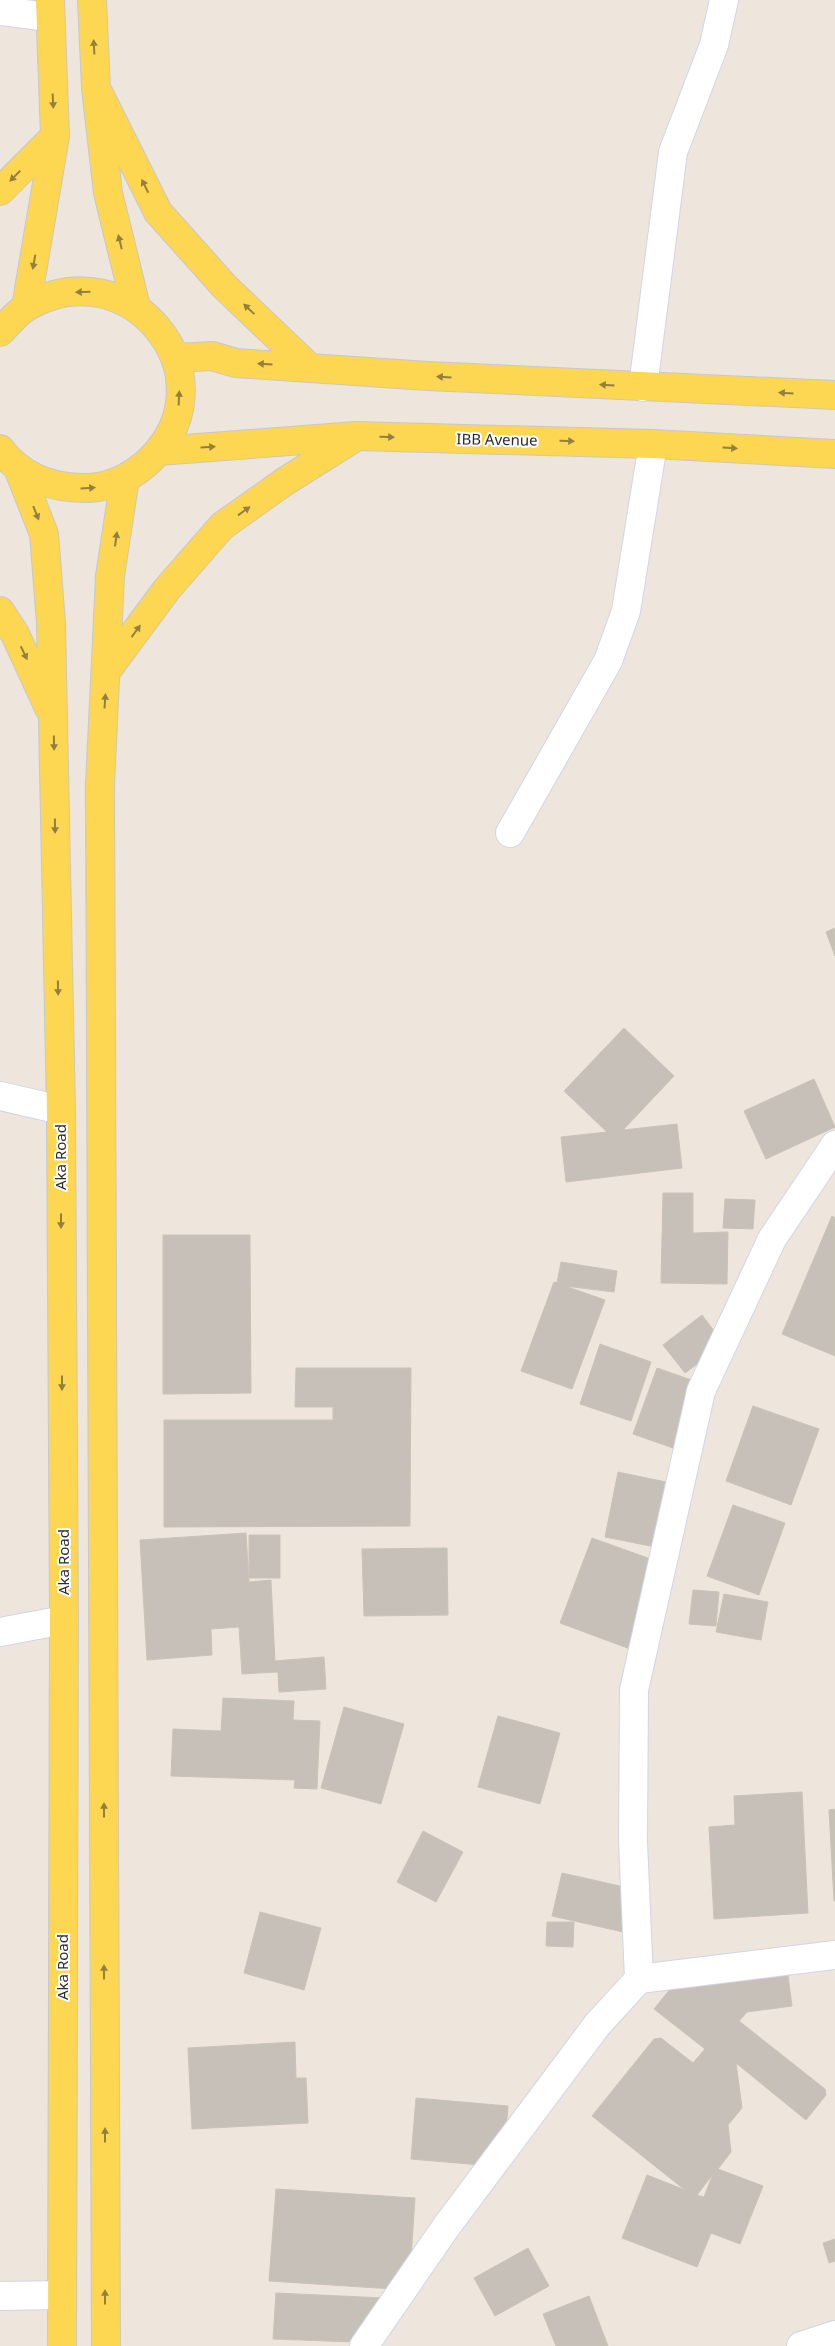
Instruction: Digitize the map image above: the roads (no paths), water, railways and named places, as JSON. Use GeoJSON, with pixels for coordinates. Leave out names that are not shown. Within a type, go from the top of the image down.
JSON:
{"type":"FeatureCollection","features":[{"type":"Feature","properties":{"kind":"main road"},"geometry":{"type":"LineString","coordinates":[[92,0],[96,88],[108,193],[136,307]]}},
{"type":"Feature","properties":{"kind":"main road"},"geometry":{"type":"LineString","coordinates":[[26,307],[55,136],[50,8]]}},
{"type":"Feature","properties":{"kind":"main road"},"geometry":{"type":"LineString","coordinates":[[96,88],[158,212],[225,287],[309,367]]}},
{"type":"Feature","properties":{"kind":"main road"},"geometry":{"type":"LineString","coordinates":[[0,191],[55,136]]}},
{"type":"Feature","properties":{"kind":"main road"},"geometry":{"type":"LineString","coordinates":[[0,332],[26,307],[58,293],[98,292],[136,307],[153,320],[166,338],[175,358],[180,382],[179,406],[172,430],[159,451],[144,466],[125,478],[98,487],[69,489],[42,482],[9,458]]}},
{"type":"Feature","properties":{"kind":"main road"},"geometry":{"type":"LineString","coordinates":[[175,358],[212,356],[236,362],[428,376],[835,396]]}},
{"type":"Feature","properties":{"kind":"main road"},"geometry":{"type":"LineString","coordinates":[[107,670],[166,589],[222,526],[284,482],[356,436]]}},
{"type":"Feature","properties":{"kind":"main road","name":"IBB Avenue"},"geometry":{"type":"LineString","coordinates":[[159,451],[356,436],[654,444],[835,454]]}},
{"type":"Feature","properties":{"kind":"main road","name":"Aka Road"},"geometry":{"type":"LineString","coordinates":[[9,458],[44,534],[51,623],[61,1110],[64,1620],[62,2346]]}},
{"type":"Feature","properties":{"kind":"main road"},"geometry":{"type":"LineString","coordinates":[[106,2346],[100,785],[110,576],[125,478]]}},
{"type":"Feature","properties":{"kind":"main road"},"geometry":{"type":"LineString","coordinates":[[0,611],[15,634],[53,716]]}},
{"type":"Feature","properties":{"kind":"street"},"geometry":{"type":"LineString","coordinates":[[643,386],[672,152],[714,45],[724,0]]}},
{"type":"Feature","properties":{"kind":"street"},"geometry":{"type":"LineString","coordinates":[[0,11],[50,8]]}},
{"type":"Feature","properties":{"kind":"street"},"geometry":{"type":"LineString","coordinates":[[510,833],[611,653],[626,611],[654,444]]}},
{"type":"Feature","properties":{"kind":"street"},"geometry":{"type":"LineString","coordinates":[[0,1096],[61,1110]]}},
{"type":"Feature","properties":{"kind":"street"},"geometry":{"type":"LineString","coordinates":[[639,1979],[633,1842],[634,1690],[701,1391],[772,1239],[835,1145]]}},
{"type":"Feature","properties":{"kind":"street"},"geometry":{"type":"LineString","coordinates":[[0,1632],[64,1620]]}},
{"type":"Feature","properties":{"kind":"street"},"geometry":{"type":"LineString","coordinates":[[364,2346],[446,2227],[597,2026],[639,1979],[835,1955]]}},
{"type":"Feature","properties":{"kind":"street"},"geometry":{"type":"LineString","coordinates":[[0,2296],[62,2295]]}},
{"type":"Feature","properties":{"kind":"street"},"geometry":{"type":"LineString","coordinates":[[801,2346],[835,2335]]}}]}
